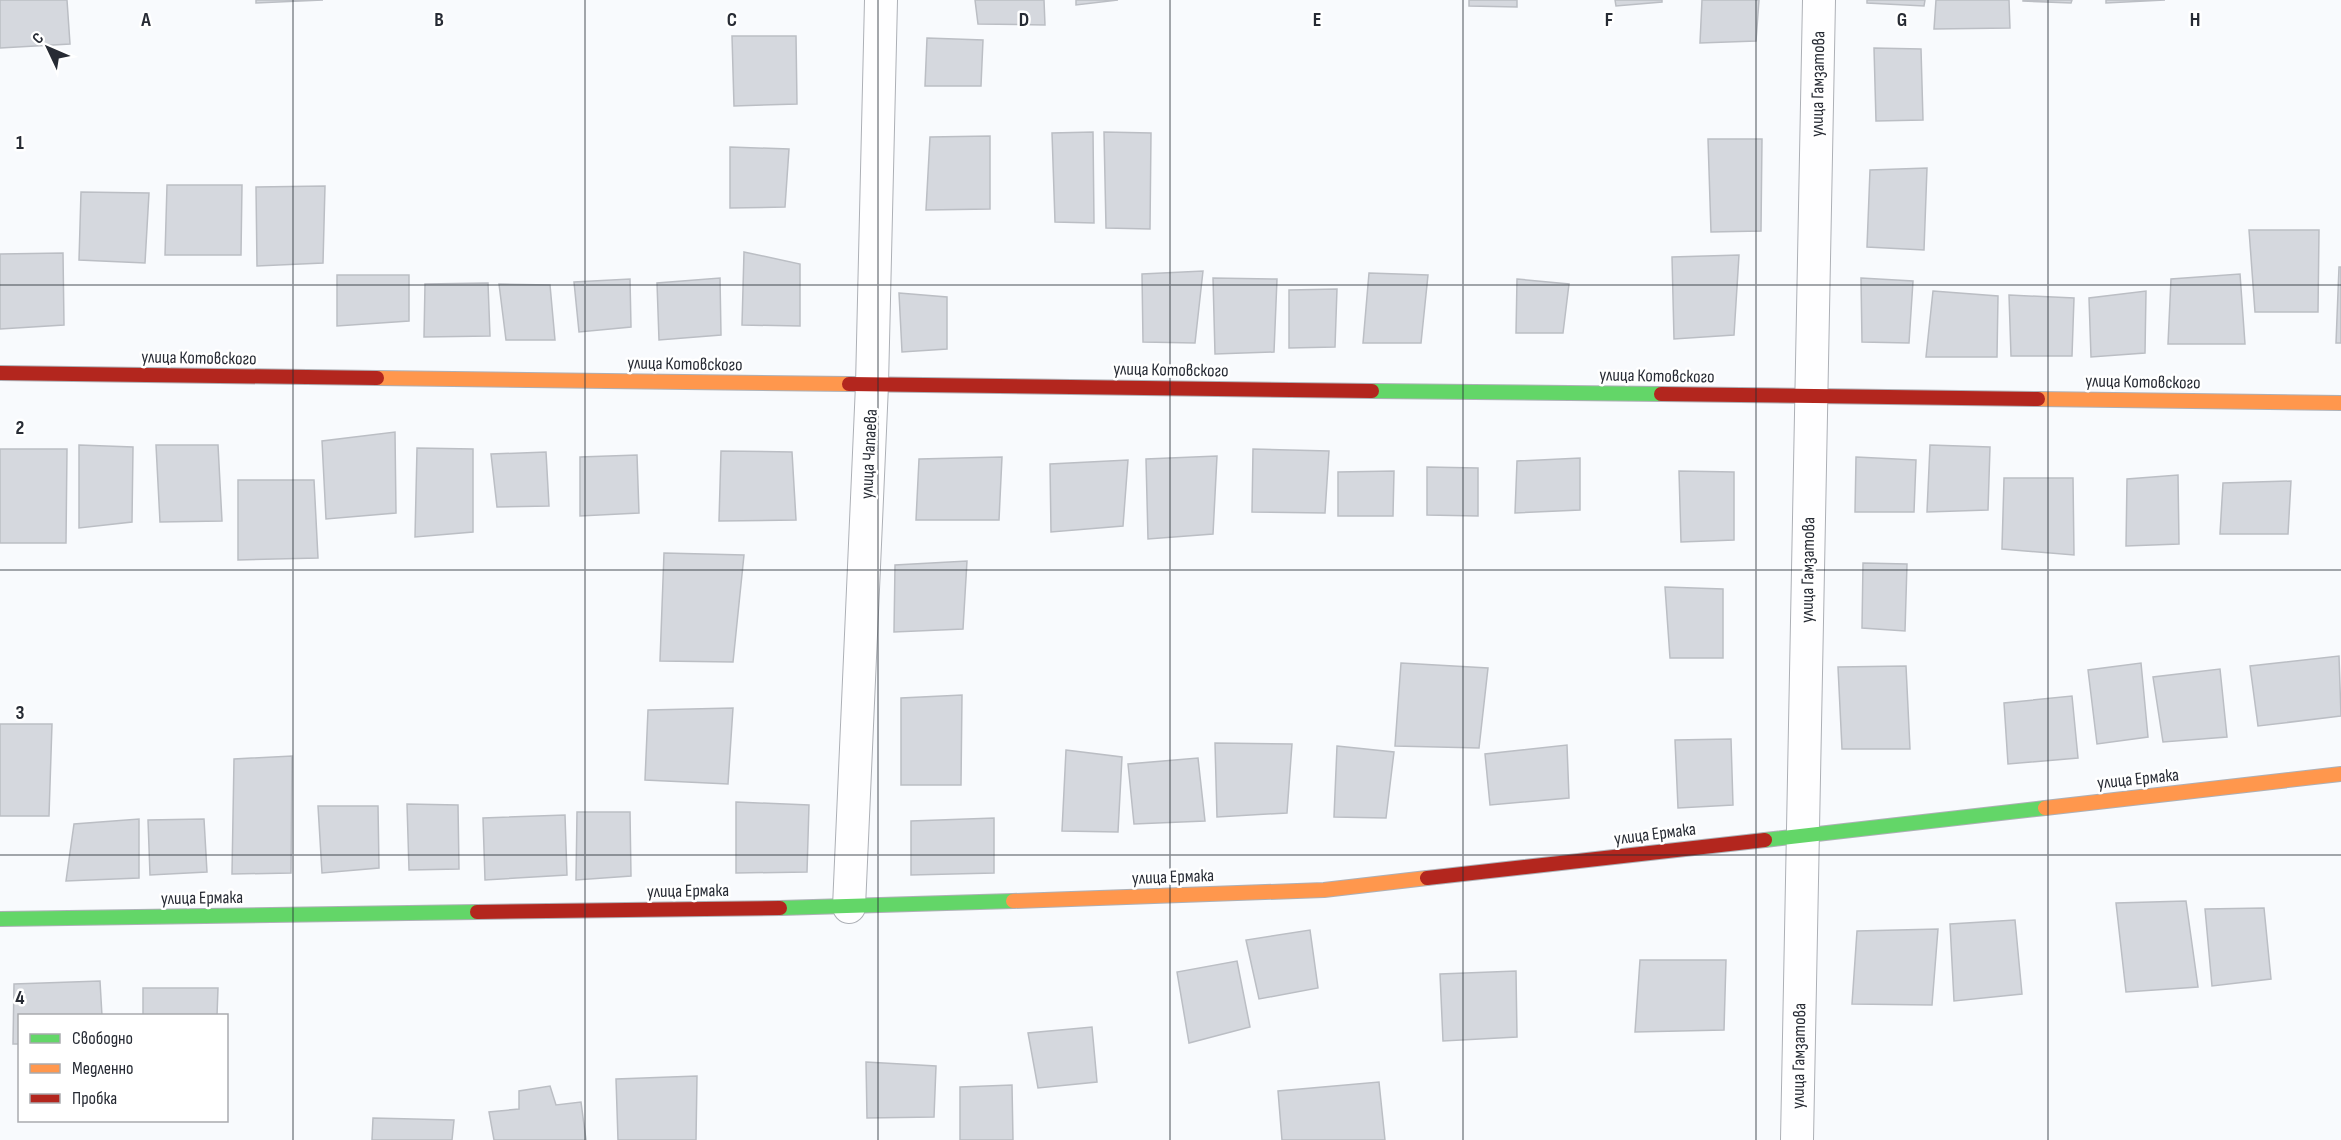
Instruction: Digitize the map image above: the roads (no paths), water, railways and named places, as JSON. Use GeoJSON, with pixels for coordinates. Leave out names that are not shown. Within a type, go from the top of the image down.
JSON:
{"type":"FeatureCollection","features":[{"type":"Feature","properties":{"kind":"street","name":"улица Чапаева"},"geometry":{"type":"LineString","coordinates":[[849,907],[872,385],[881,0]]}},
{"type":"Feature","properties":{"kind":"street","name":"улица Гамзатова"},"geometry":{"type":"LineString","coordinates":[[1797,1140],[1820,0]]}},
{"type":"Feature","properties":{"kind":"street","name":"улица Котовского"},"geometry":{"type":"LineString","coordinates":[[0,374],[2341,403]]}},
{"type":"Feature","properties":{"kind":"street","name":"улица Ермака"},"geometry":{"type":"LineString","coordinates":[[0,919],[849,907],[1324,890],[2341,774]]}}]}
